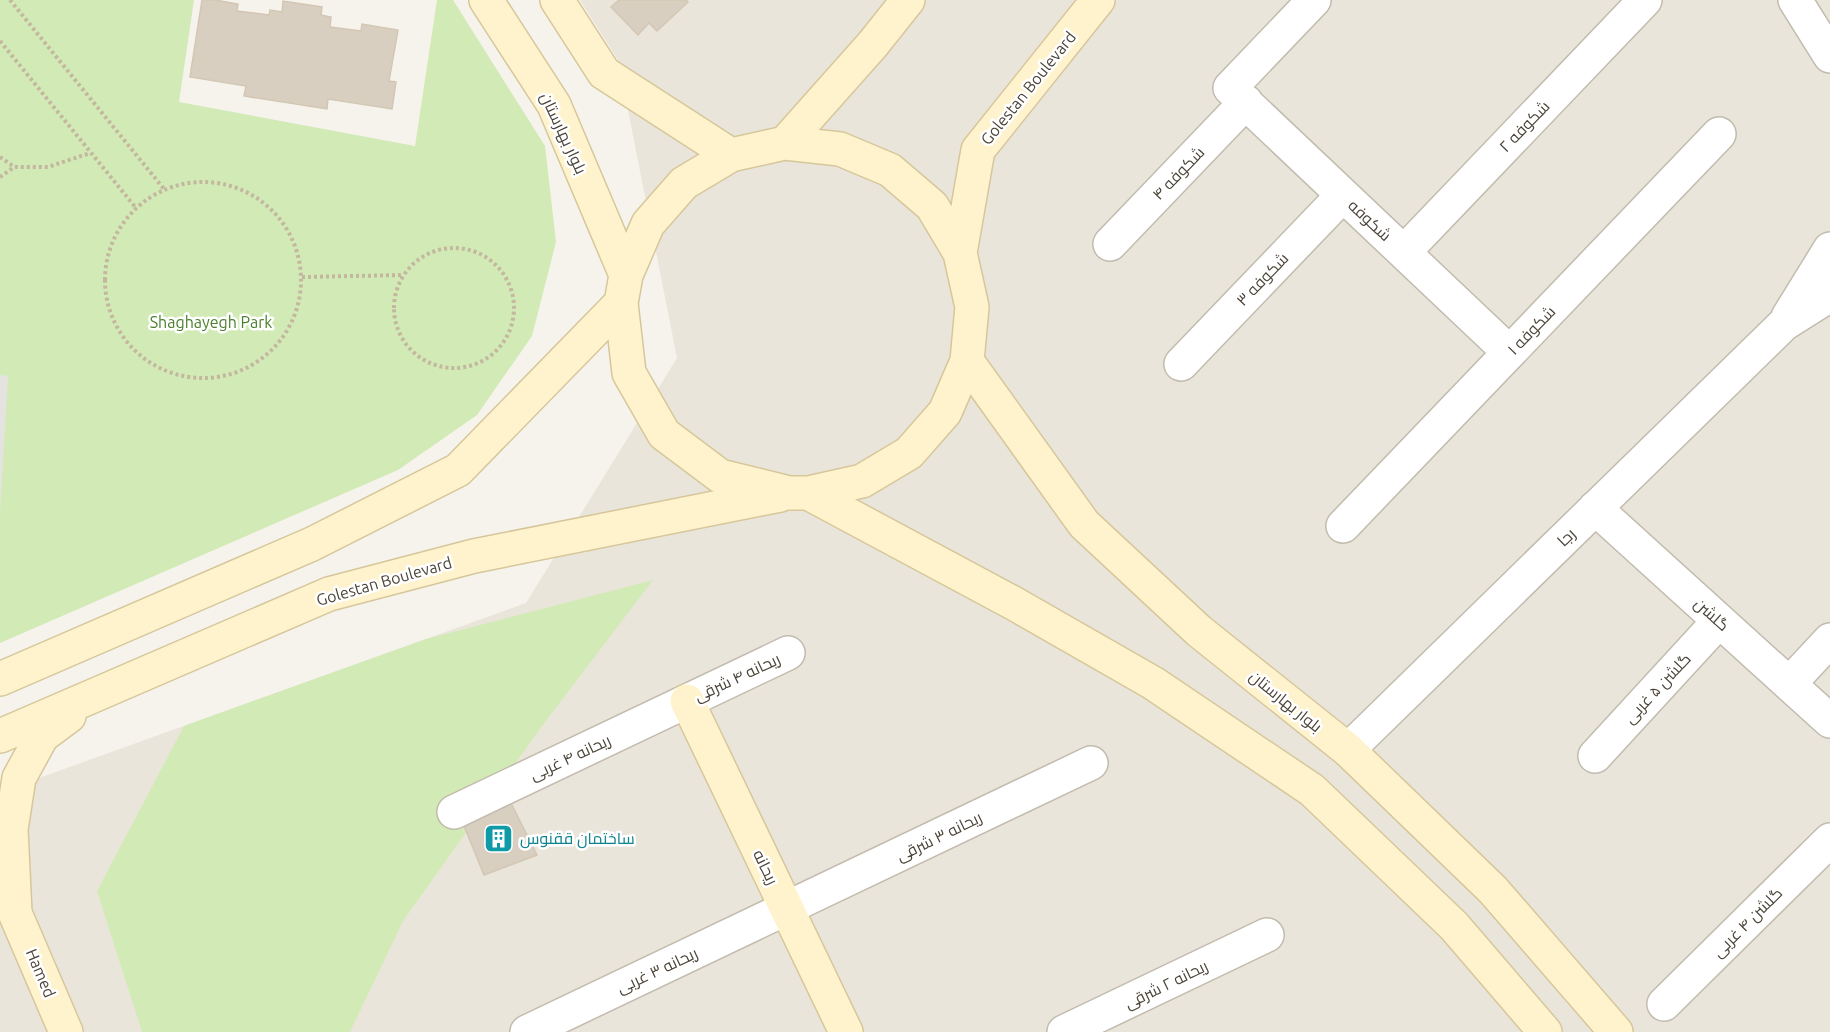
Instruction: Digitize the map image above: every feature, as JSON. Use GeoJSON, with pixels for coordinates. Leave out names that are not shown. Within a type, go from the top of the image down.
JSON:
{"type":"FeatureCollection","features":[{"type":"Feature","properties":{"kind":"main road","name":"بلوار بهارستان"},"geometry":{"type":"LineString","coordinates":[[486,0],[554,105],[623,289]]}},
{"type":"Feature","properties":{"kind":"main road"},"geometry":{"type":"LineString","coordinates":[[557,0],[604,73],[731,156]]}},
{"type":"Feature","properties":{"kind":"main road"},"geometry":{"type":"LineString","coordinates":[[785,143],[873,44],[908,0]]}},
{"type":"Feature","properties":{"kind":"main road","name":"Golestan Boulevard"},"geometry":{"type":"LineString","coordinates":[[0,736],[329,594],[474,556],[862,481],[909,453],[945,412],[967,361],[972,307],[960,253],[978,150],[1098,0]]}},
{"type":"Feature","properties":{"kind":"main road"},"geometry":{"type":"LineString","coordinates":[[0,679],[312,544],[458,470],[623,289],[648,224],[684,183],[731,156],[785,143],[840,149],[890,170],[932,206],[960,253]]}},
{"type":"Feature","properties":{"kind":"main road"},"geometry":{"type":"LineString","coordinates":[[623,289],[629,373],[664,434],[720,476],[798,493],[1015,604],[1153,683],[1312,790],[1454,926],[1545,1032]]}},
{"type":"Feature","properties":{"kind":"main road","name":"بلوار بهارستان"},"geometry":{"type":"LineString","coordinates":[[967,361],[1084,524],[1199,631],[1348,750],[1493,890],[1616,1032]]}},
{"type":"Feature","properties":{"kind":"main road"},"geometry":{"type":"LineString","coordinates":[[8,905],[11,829],[19,778],[42,736],[99,693]]}},
{"type":"Feature","properties":{"kind":"main road","name":"ریحانه"},"geometry":{"type":"LineString","coordinates":[[687,701],[846,1032]]}},
{"type":"Feature","properties":{"kind":"main road","name":"Hamed"},"geometry":{"type":"LineString","coordinates":[[0,867],[8,905],[66,1032]]}},
{"type":"Feature","properties":{"kind":"street","name":"شکوفه ۴"},"geometry":{"type":"LineString","coordinates":[[1110,244],[1238,95],[1314,0]]}},
{"type":"Feature","properties":{"kind":"street","name":"شکوفه ۲"},"geometry":{"type":"LineString","coordinates":[[1404,252],[1645,0]]}},
{"type":"Feature","properties":{"kind":"street"},"geometry":{"type":"LineString","coordinates":[[1795,0],[1830,56]]}},
{"type":"Feature","properties":{"kind":"street"},"geometry":{"type":"LineString","coordinates":[[1800,0],[1830,21]]}},
{"type":"Feature","properties":{"kind":"street","name":"شکوفه"},"geometry":{"type":"LineString","coordinates":[[1238,95],[1509,352]]}},
{"type":"Feature","properties":{"kind":"street","name":"شکوفه ۱"},"geometry":{"type":"LineString","coordinates":[[1343,526],[1719,134]]}},
{"type":"Feature","properties":{"kind":"street","name":"شکوفه ۳"},"geometry":{"type":"LineString","coordinates":[[1181,364],[1343,195]]}},
{"type":"Feature","properties":{"kind":"street"},"geometry":{"type":"LineString","coordinates":[[1784,324],[1830,249]]}},
{"type":"Feature","properties":{"kind":"street"},"geometry":{"type":"LineString","coordinates":[[1784,324],[1830,295]]}},
{"type":"Feature","properties":{"kind":"street","name":"رجا"},"geometry":{"type":"LineString","coordinates":[[1348,750],[1784,324]]}},
{"type":"Feature","properties":{"kind":"street","name":"گلشن"},"geometry":{"type":"LineString","coordinates":[[1595,508],[1830,721]]}},
{"type":"Feature","properties":{"kind":"street","name":"گلشن ۵ غربی"},"geometry":{"type":"LineString","coordinates":[[1595,756],[1719,621]]}},
{"type":"Feature","properties":{"kind":"street"},"geometry":{"type":"LineString","coordinates":[[1789,684],[1830,640]]}},
{"type":"Feature","properties":{"kind":"street","name":"ریحانه ۴ شرقی"},"geometry":{"type":"LineString","coordinates":[[687,701],[788,653]]}},
{"type":"Feature","properties":{"kind":"street","name":"ریحانه ۴ غربی"},"geometry":{"type":"LineString","coordinates":[[454,812],[687,701]]}},
{"type":"Feature","properties":{"kind":"street","name":"ریحانه ۳ شرقی"},"geometry":{"type":"LineString","coordinates":[[786,908],[1091,763]]}},
{"type":"Feature","properties":{"kind":"street","name":"گلشن ۴ غربی"},"geometry":{"type":"LineString","coordinates":[[1664,1004],[1830,840]]}},
{"type":"Feature","properties":{"kind":"street","name":"ریحانه ۳ غربی"},"geometry":{"type":"LineString","coordinates":[[527,1032],[786,908]]}},
{"type":"Feature","properties":{"kind":"street","name":"ریحانه ۲ شرقی"},"geometry":{"type":"LineString","coordinates":[[1064,1032],[1267,935]]}},
{"type":"Feature","properties":{"kind":"path"},"geometry":{"type":"LineString","coordinates":[[10,0],[164,189]]}},
{"type":"Feature","properties":{"kind":"path"},"geometry":{"type":"LineString","coordinates":[[0,41],[135,208]]}},
{"type":"Feature","properties":{"kind":"path"},"geometry":{"type":"LineString","coordinates":[[0,157],[14,167],[48,167],[90,153]]}},
{"type":"Feature","properties":{"kind":"path"},"geometry":{"type":"LineString","coordinates":[[0,177],[14,167]]}},
{"type":"Feature","properties":{"kind":"path"},"geometry":{"type":"LineString","coordinates":[[195,182],[226,185],[256,197],[280,219],[295,246],[302,278],[297,310],[282,339],[259,362],[229,376],[196,379],[164,371],[136,354],[116,328],[105,297],[105,265],[116,233],[135,208],[164,189],[195,182]]}},
{"type":"Feature","properties":{"kind":"path"},"geometry":{"type":"LineString","coordinates":[[302,278],[403,275],[416,261],[433,251],[452,247],[471,249],[488,258],[503,272],[513,291],[515,312],[510,333],[499,350],[481,363],[461,369],[440,368],[421,360],[406,346],[397,330],[393,311],[403,275]]}},
{"type":"Feature","properties":{"kind":"shaded area"},"geometry":{"type":"Polygon","coordinates":[[[580,0],[1830,0],[1830,1032],[0,1032],[0,792],[526,603],[677,358],[618,60],[580,0]]]}},
{"type":"Feature","properties":{"kind":"shaded area"},"geometry":{"type":"Polygon","coordinates":[[[0,375],[8,376],[0,514],[0,375]]]}},
{"type":"Feature","properties":{"kind":"green space","name":"Shaghayegh Park"},"geometry":{"type":"Polygon","coordinates":[[[0,0],[194,0],[179,102],[415,146],[437,0],[453,0],[545,146],[556,242],[532,336],[477,415],[398,470],[0,643],[0,0]]]}},
{"type":"Feature","properties":{"kind":"green space"},"geometry":{"type":"Polygon","coordinates":[[[653,580],[539,730],[403,921],[350,1032],[142,1032],[97,891],[184,726],[426,639],[653,580]]]}},
{"type":"Feature","properties":{"kind":"building"},"geometry":{"type":"Polygon","coordinates":[[[202,0],[238,4],[237,11],[269,15],[270,10],[282,12],[283,1],[322,7],[321,15],[331,17],[330,27],[361,31],[362,24],[398,30],[389,81],[396,82],[392,109],[328,99],[327,109],[244,96],[246,86],[190,77],[202,0]]]}},
{"type":"Feature","properties":{"kind":"building"},"geometry":{"type":"Polygon","coordinates":[[[619,0],[686,0],[688,2],[657,31],[649,23],[638,35],[611,7],[619,0]]]}},
{"type":"Feature","properties":{"kind":"building","name":"ساختمان ققنوس"},"geometry":{"type":"Polygon","coordinates":[[[511,803],[537,855],[484,875],[462,821],[511,803]]]}},
{"type":"Feature","properties":{"kind":"place","name":"ساختمان ققنوس"},"geometry":{"type":"Point","coordinates":[499,838]}}]}
